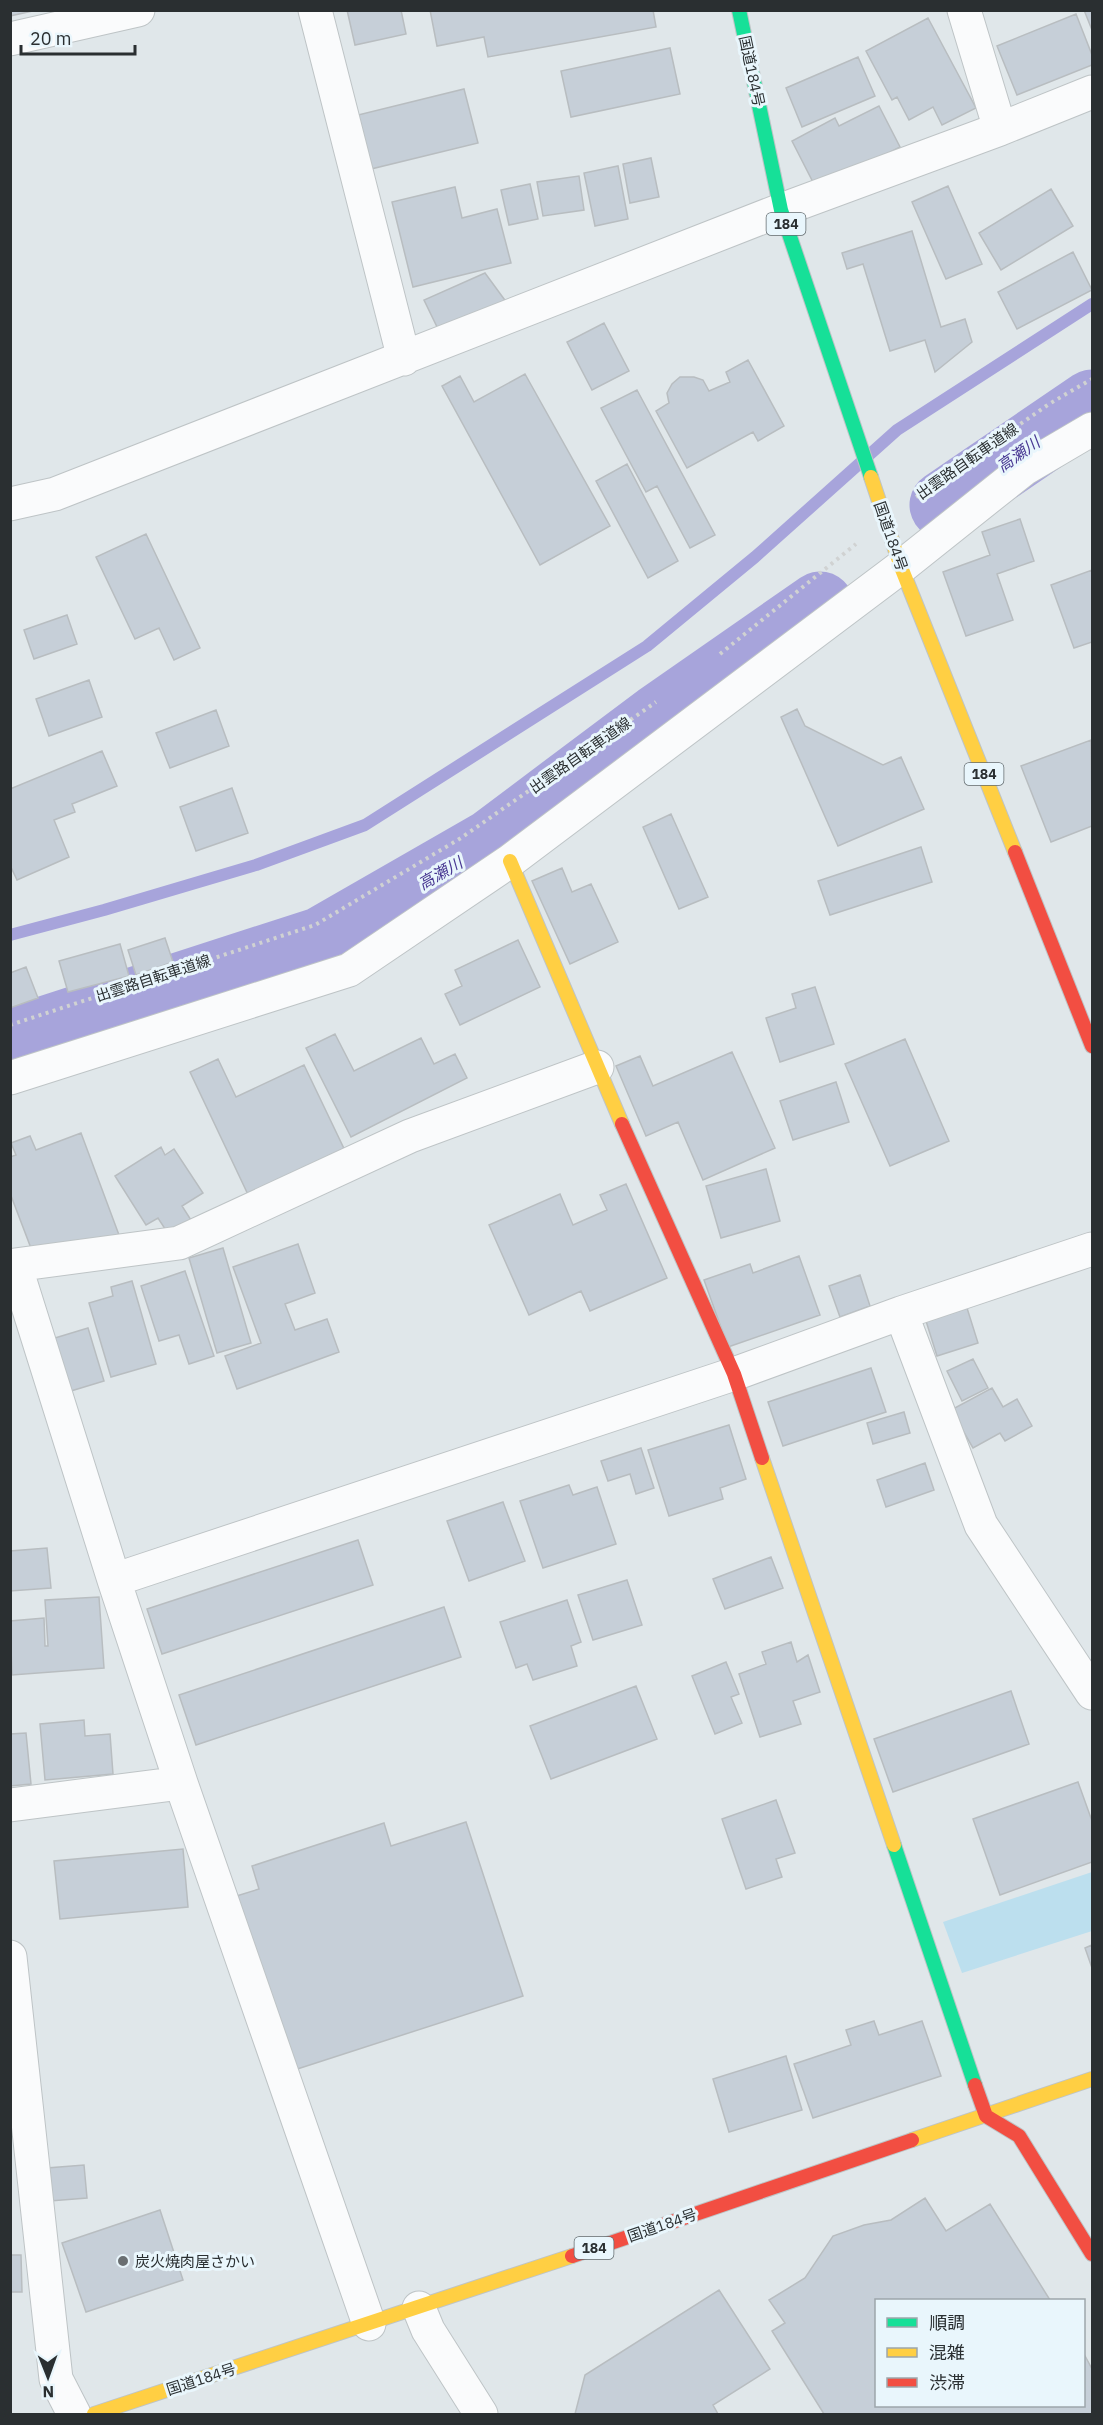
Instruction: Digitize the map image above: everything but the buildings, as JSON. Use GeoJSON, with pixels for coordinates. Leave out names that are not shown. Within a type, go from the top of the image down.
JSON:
{"type":"FeatureCollection","features":[{"type":"Feature","properties":{"kind":"main road","name":"国道184号"},"geometry":{"type":"LineString","coordinates":[[739,10],[782,210],[879,501],[902,567],[1092,1046]]}},
{"type":"Feature","properties":{"kind":"main road"},"geometry":{"type":"LineString","coordinates":[[510,861],[597,1067],[735,1374],[986,2116],[1019,2136],[1092,2254]]}},
{"type":"Feature","properties":{"kind":"main road","name":"国道184号"},"geometry":{"type":"LineString","coordinates":[[94,2415],[419,2308],[1092,2079]]}},
{"type":"Feature","properties":{"kind":"street"},"geometry":{"type":"LineString","coordinates":[[10,39],[138,10]]}},
{"type":"Feature","properties":{"kind":"street"},"geometry":{"type":"LineString","coordinates":[[315,10],[404,359]]}},
{"type":"Feature","properties":{"kind":"street"},"geometry":{"type":"LineString","coordinates":[[964,10],[1000,129]]}},
{"type":"Feature","properties":{"kind":"street"},"geometry":{"type":"LineString","coordinates":[[10,504],[55,494],[782,210],[1000,129],[1092,92]]}},
{"type":"Feature","properties":{"kind":"street"},"geometry":{"type":"LineString","coordinates":[[10,1078],[349,970],[510,861],[902,567],[1024,469],[1092,429]]}},
{"type":"Feature","properties":{"kind":"street"},"geometry":{"type":"LineString","coordinates":[[369,2324],[181,1783],[114,1580],[15,1265],[179,1243],[410,1136],[597,1067]]}},
{"type":"Feature","properties":{"kind":"street"},"geometry":{"type":"LineString","coordinates":[[114,1580],[735,1374],[901,1313],[1092,1249]]}},
{"type":"Feature","properties":{"kind":"street"},"geometry":{"type":"LineString","coordinates":[[901,1313],[981,1525],[1092,1693]]}},
{"type":"Feature","properties":{"kind":"street"},"geometry":{"type":"LineString","coordinates":[[10,1805],[181,1783]]}},
{"type":"Feature","properties":{"kind":"street"},"geometry":{"type":"LineString","coordinates":[[10,1957],[56,2379],[74,2415]]}},
{"type":"Feature","properties":{"kind":"street"},"geometry":{"type":"LineString","coordinates":[[419,2308],[428,2330],[481,2415]]}},
{"type":"Feature","properties":{"kind":"path","name":"出雲路自転車道線"},"geometry":{"type":"LineString","coordinates":[[910,501],[1049,404],[1092,379]]}},
{"type":"Feature","properties":{"kind":"path"},"geometry":{"type":"LineString","coordinates":[[716,657],[858,542]]}},
{"type":"Feature","properties":{"kind":"path","name":"出雲路自転車道線"},"geometry":{"type":"LineString","coordinates":[[10,1025],[315,925],[461,838],[661,699]]}},
{"type":"Feature","properties":{"kind":"shaded area"},"geometry":{"type":"Polygon","coordinates":[[[1092,1872],[1092,1931],[962,1973],[943,1922],[1092,1872]]]}},
{"type":"Feature","properties":{"kind":"waterway"},"geometry":{"type":"LineString","coordinates":[[10,935],[256,865],[365,825],[647,646],[755,557],[897,430],[1092,304]]}},
{"type":"Feature","properties":{"kind":"waterway","name":"高瀬川"},"geometry":{"type":"LineString","coordinates":[[944,505],[1092,404]]}},
{"type":"Feature","properties":{"kind":"waterway","name":"高瀬川"},"geometry":{"type":"LineString","coordinates":[[10,1042],[322,941],[491,844],[659,718],[820,606]]}},
{"type":"Feature","properties":{"kind":"traffic: fast"},"geometry":{"type":"LineString","coordinates":[[739,10],[781,210],[871,477]]}},
{"type":"Feature","properties":{"kind":"traffic: fast"},"geometry":{"type":"LineString","coordinates":[[894,1845],[975,2085]]}},
{"type":"Feature","properties":{"kind":"traffic: slow"},"geometry":{"type":"LineString","coordinates":[[871,477],[901,567],[1015,852]]}},
{"type":"Feature","properties":{"kind":"traffic: slow"},"geometry":{"type":"LineString","coordinates":[[510,861],[622,1124]]}},
{"type":"Feature","properties":{"kind":"traffic: slow"},"geometry":{"type":"LineString","coordinates":[[762,1458],[894,1845]]}},
{"type":"Feature","properties":{"kind":"traffic: slow"},"geometry":{"type":"LineString","coordinates":[[912,2140],[1092,2079]]}},
{"type":"Feature","properties":{"kind":"traffic: slow"},"geometry":{"type":"LineString","coordinates":[[94,2414],[572,2256]]}},
{"type":"Feature","properties":{"kind":"traffic: jam"},"geometry":{"type":"LineString","coordinates":[[1015,852],[1092,1046]]}},
{"type":"Feature","properties":{"kind":"traffic: jam"},"geometry":{"type":"LineString","coordinates":[[622,1124],[734,1374],[762,1458]]}},
{"type":"Feature","properties":{"kind":"traffic: jam"},"geometry":{"type":"LineString","coordinates":[[975,2085],[986,2116],[1019,2136],[1092,2254]]}},
{"type":"Feature","properties":{"kind":"traffic: jam"},"geometry":{"type":"LineString","coordinates":[[572,2256],[912,2140]]}},
{"type":"Feature","properties":{"kind":"place","name":"炭火焼肉屋さかい"},"geometry":{"type":"Point","coordinates":[123,2261]}}]}
